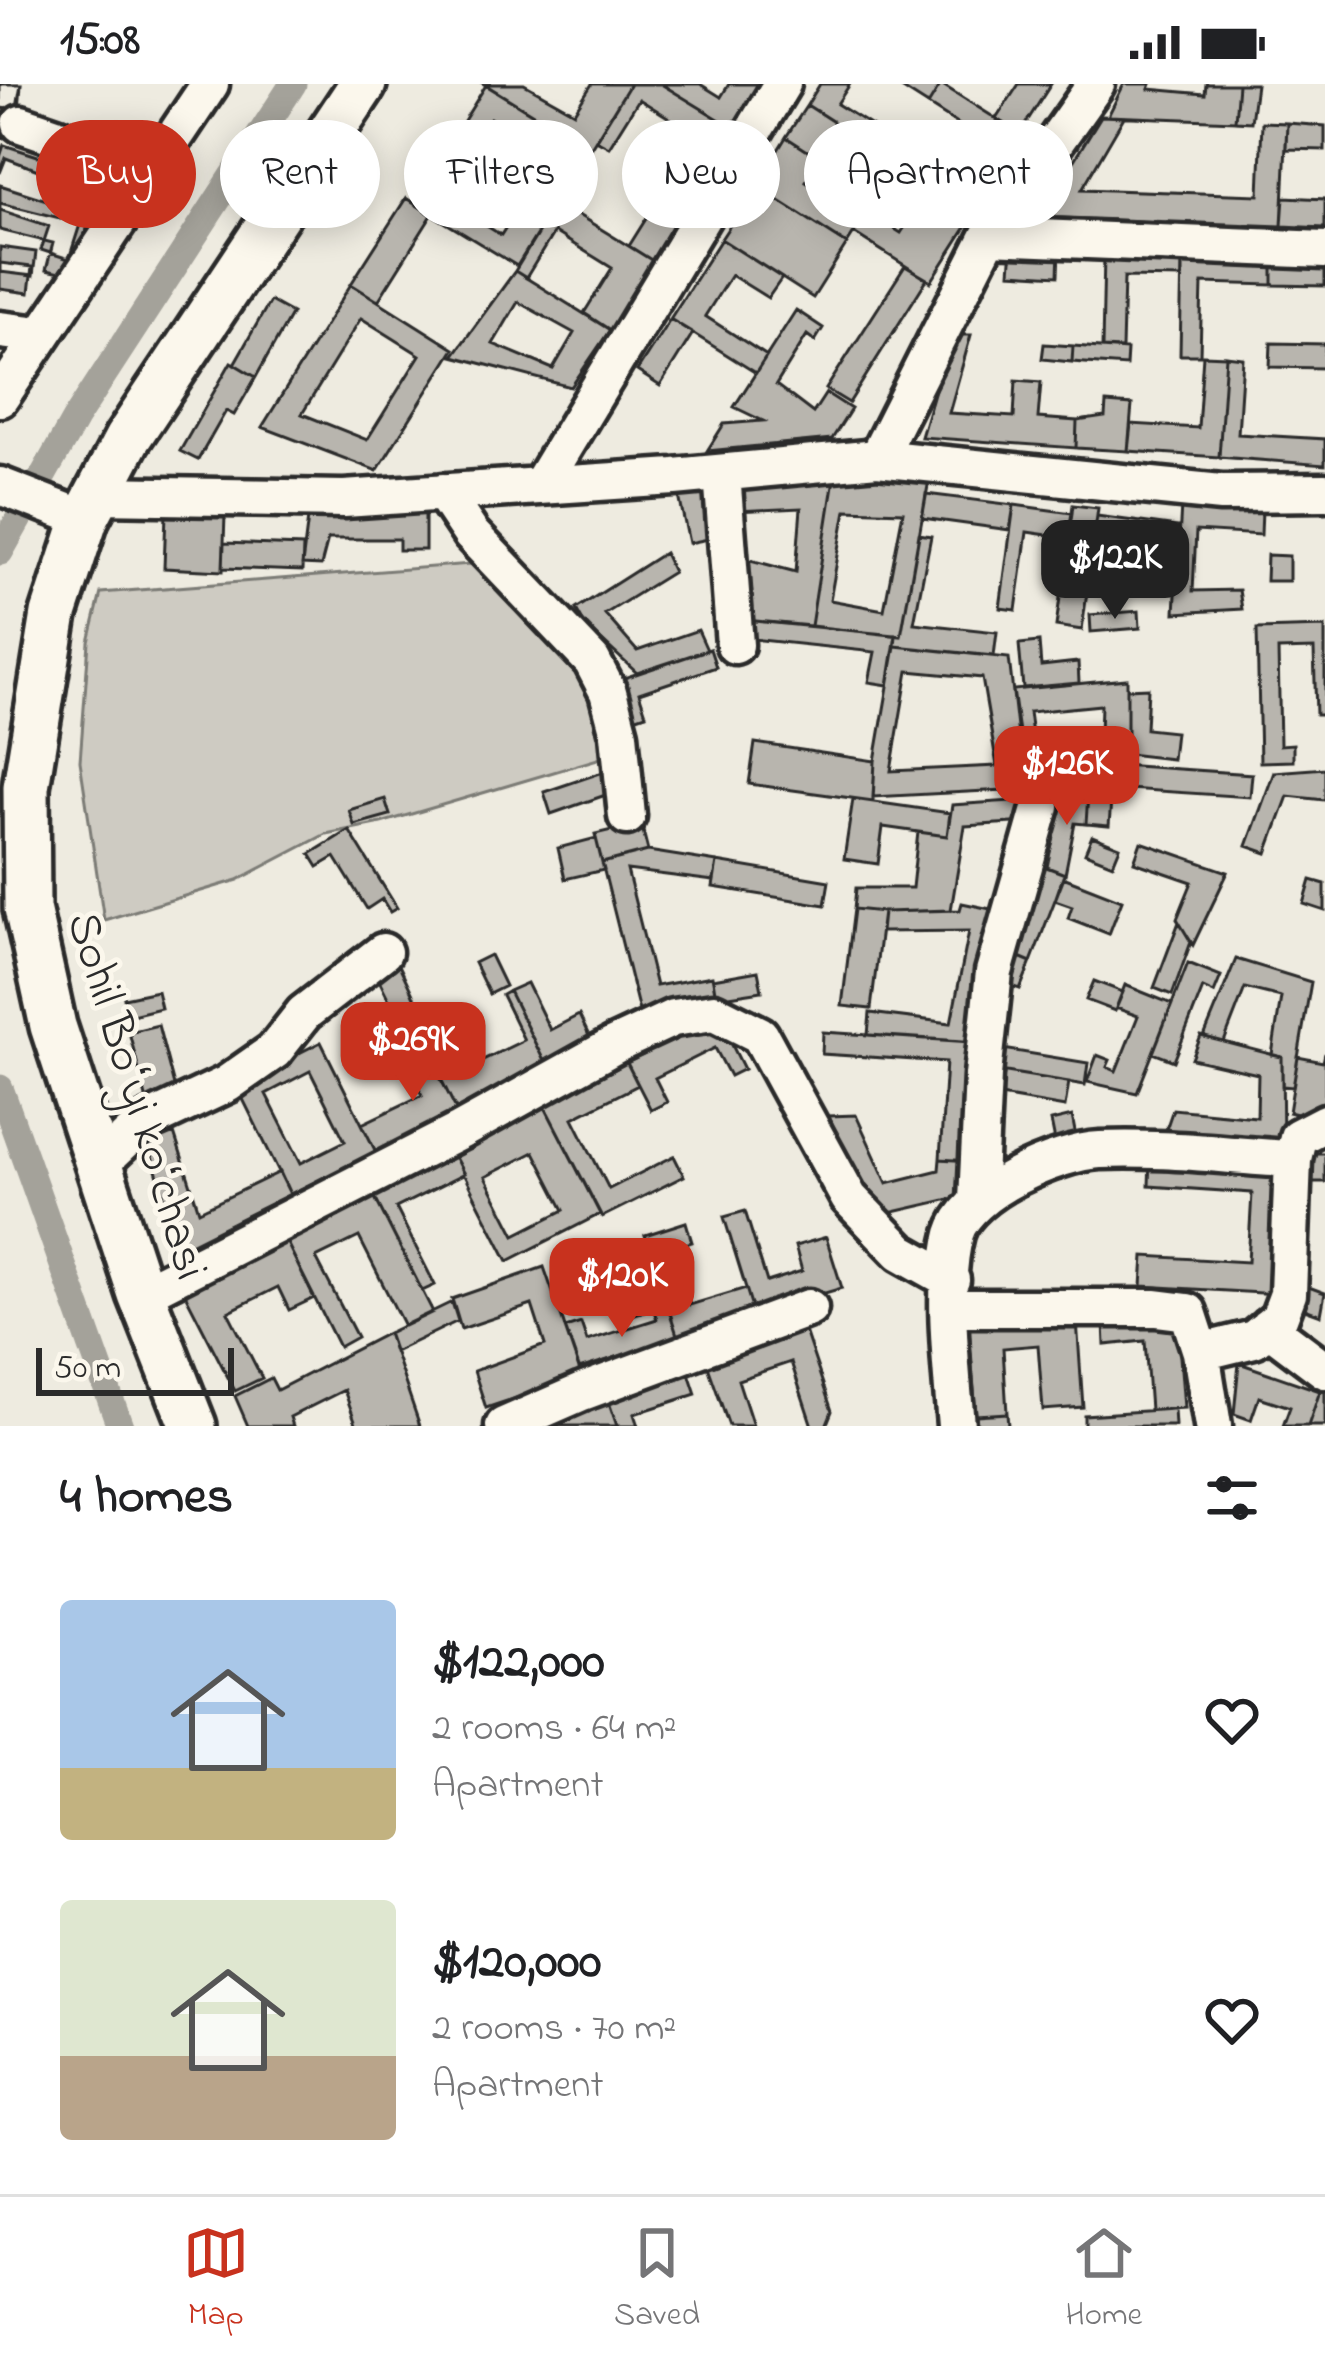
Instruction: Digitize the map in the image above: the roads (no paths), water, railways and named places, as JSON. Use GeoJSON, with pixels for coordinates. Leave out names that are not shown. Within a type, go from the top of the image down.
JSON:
{"type":"FeatureCollection","features":[{"type":"Feature","properties":{"kind":"main road","name":"Sohil Boʻyi koʻchasi"},"geometry":{"type":"LineString","coordinates":[[193,1426],[141,1294],[53,1026],[26,908],[26,787],[54,614],[92,507],[127,440],[363,84]]}},
{"type":"Feature","properties":{"kind":"street"},"geometry":{"type":"LineString","coordinates":[[540,486],[782,84]]}},
{"type":"Feature","properties":{"kind":"street"},"geometry":{"type":"LineString","coordinates":[[877,458],[989,236],[1096,84]]}},
{"type":"Feature","properties":{"kind":"street"},"geometry":{"type":"LineString","coordinates":[[185,120],[209,85]]}},
{"type":"Feature","properties":{"kind":"street"},"geometry":{"type":"LineString","coordinates":[[21,124],[36,129]]}},
{"type":"Feature","properties":{"kind":"street"},"geometry":{"type":"LineString","coordinates":[[0,398],[112,228]]}},
{"type":"Feature","properties":{"kind":"street"},"geometry":{"type":"LineString","coordinates":[[989,236],[1325,250]]}},
{"type":"Feature","properties":{"kind":"street"},"geometry":{"type":"LineString","coordinates":[[0,330],[40,335]]}},
{"type":"Feature","properties":{"kind":"street"},"geometry":{"type":"LineString","coordinates":[[0,486],[92,507],[344,499],[877,458],[1220,493],[1325,491]]}},
{"type":"Feature","properties":{"kind":"street"},"geometry":{"type":"LineString","coordinates":[[722,473],[735,645]]}},
{"type":"Feature","properties":{"kind":"street"},"geometry":{"type":"LineString","coordinates":[[443,492],[471,534],[592,661],[608,692],[619,734],[627,816]]}},
{"type":"Feature","properties":{"kind":"street"},"geometry":{"type":"LineString","coordinates":[[977,1200],[994,971],[1041,806]]}},
{"type":"Feature","properties":{"kind":"street"},"geometry":{"type":"LineString","coordinates":[[99,1165],[142,1124],[227,1084],[274,1051],[304,1013],[382,952]]}},
{"type":"Feature","properties":{"kind":"street"},"geometry":{"type":"LineString","coordinates":[[141,1294],[460,1131],[616,1045],[673,1018],[714,1012],[760,1035],[849,1198],[950,1294],[1188,1312],[1202,1352],[1213,1426]]}},
{"type":"Feature","properties":{"kind":"street"},"geometry":{"type":"LineString","coordinates":[[1202,1352],[1254,1339],[1279,1318],[1288,1294],[1298,1137],[1325,1123]]}},
{"type":"Feature","properties":{"kind":"street"},"geometry":{"type":"LineString","coordinates":[[956,1426],[950,1294],[956,1231],[977,1200],[1033,1169],[1096,1150],[1293,1159]]}},
{"type":"Feature","properties":{"kind":"street"},"geometry":{"type":"LineString","coordinates":[[504,1426],[809,1308]]}},
{"type":"Feature","properties":{"kind":"street"},"geometry":{"type":"LineString","coordinates":[[1268,1327],[1325,1370]]}},
{"type":"Feature","properties":{"kind":"waterway"},"geometry":{"type":"LineString","coordinates":[[0,552],[75,419],[293,84]]}},
{"type":"Feature","properties":{"kind":"waterway"},"geometry":{"type":"LineString","coordinates":[[0,1088],[120,1426]]}}]}
